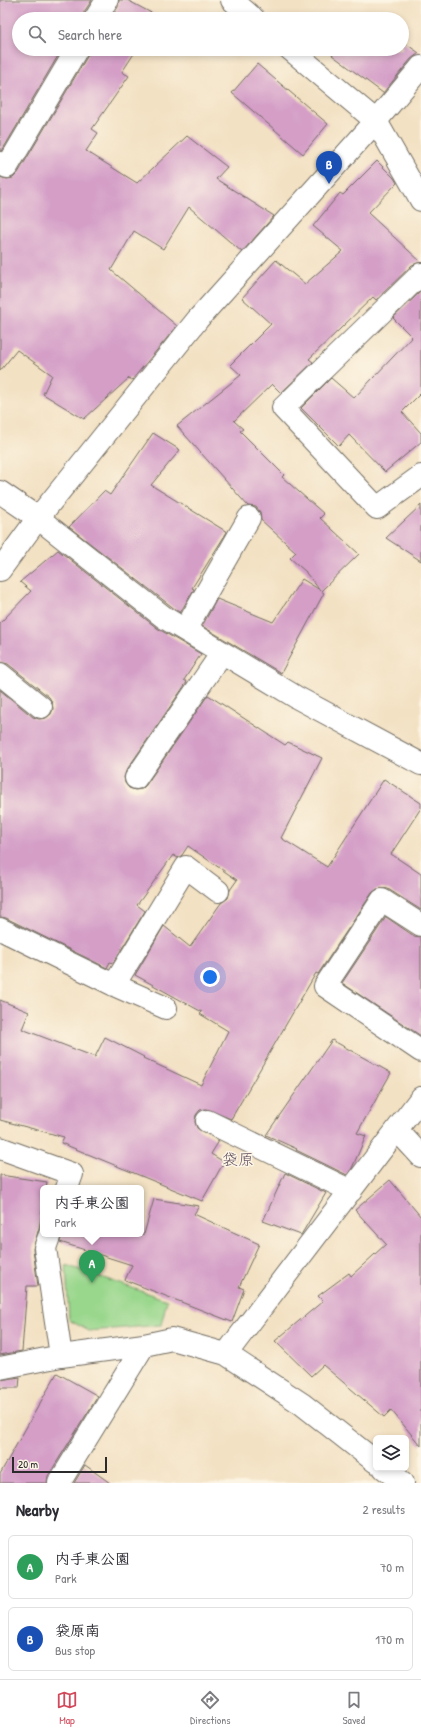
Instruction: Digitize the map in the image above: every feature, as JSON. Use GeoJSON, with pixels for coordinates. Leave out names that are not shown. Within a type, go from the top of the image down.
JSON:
{"type":"FeatureCollection","features":[{"type":"Feature","properties":{"kind":"street"},"geometry":{"type":"LineString","coordinates":[[99,12],[107,0]]}},
{"type":"Feature","properties":{"kind":"street"},"geometry":{"type":"LineString","coordinates":[[232,0],[246,12]]}},
{"type":"Feature","properties":{"kind":"street"},"geometry":{"type":"LineString","coordinates":[[0,163],[7,167],[73,56]]}},
{"type":"Feature","properties":{"kind":"street"},"geometry":{"type":"LineString","coordinates":[[298,56],[376,120],[408,180],[421,200]]}},
{"type":"Feature","properties":{"kind":"street"},"geometry":{"type":"LineString","coordinates":[[0,570],[38,518],[198,319],[376,120],[421,67]]}},
{"type":"Feature","properties":{"kind":"street"},"geometry":{"type":"LineString","coordinates":[[421,274],[283,408],[377,508],[421,476]]}},
{"type":"Feature","properties":{"kind":"street"},"geometry":{"type":"LineString","coordinates":[[0,492],[38,518],[164,618],[296,698],[421,764]]}},
{"type":"Feature","properties":{"kind":"street"},"geometry":{"type":"LineString","coordinates":[[185,630],[249,518]]}},
{"type":"Feature","properties":{"kind":"street"},"geometry":{"type":"LineString","coordinates":[[136,778],[222,653]]}},
{"type":"Feature","properties":{"kind":"street"},"geometry":{"type":"LineString","coordinates":[[0,674],[41,707]]}},
{"type":"Feature","properties":{"kind":"street"},"geometry":{"type":"LineString","coordinates":[[114,985],[186,867],[218,891]]}},
{"type":"Feature","properties":{"kind":"street"},"geometry":{"type":"LineString","coordinates":[[421,925],[382,900],[325,986],[421,1051]]}},
{"type":"Feature","properties":{"kind":"street"},"geometry":{"type":"LineString","coordinates":[[0,929],[114,985],[166,1008]]}},
{"type":"Feature","properties":{"kind":"street"},"geometry":{"type":"LineString","coordinates":[[226,1354],[421,1098]]}},
{"type":"Feature","properties":{"kind":"street"},"geometry":{"type":"LineString","coordinates":[[207,1121],[350,1191]]}},
{"type":"Feature","properties":{"kind":"street"},"geometry":{"type":"LineString","coordinates":[[397,1130],[421,1156]]}},
{"type":"Feature","properties":{"kind":"street"},"geometry":{"type":"LineString","coordinates":[[0,1148],[72,1174],[68,1185]]}},
{"type":"Feature","properties":{"kind":"street"},"geometry":{"type":"LineString","coordinates":[[49,1237],[45,1248],[61,1356]]}},
{"type":"Feature","properties":{"kind":"street"},"geometry":{"type":"LineString","coordinates":[[0,1368],[61,1356],[144,1345],[172,1339],[226,1354],[302,1404],[373,1460]]}},
{"type":"Feature","properties":{"kind":"street"},"geometry":{"type":"LineString","coordinates":[[59,1483],[144,1345]]}},
{"type":"Feature","properties":{"kind":"street"},"geometry":{"type":"LineString","coordinates":[[388,1471],[403,1483]]}},
{"type":"Feature","properties":{"kind":"green space"},"geometry":{"type":"Polygon","coordinates":[[[66,1265],[167,1300],[161,1325],[89,1331],[69,1320],[66,1265]]]}},
{"type":"Feature","properties":{"kind":"building"},"geometry":{"type":"Polygon","coordinates":[[[0,0],[92,0],[84,12],[12,12],[12,56],[58,56],[2,151],[0,151],[0,0]]]}},
{"type":"Feature","properties":{"kind":"building"},"geometry":{"type":"Polygon","coordinates":[[[119,0],[127,0],[150,12],[115,12],[118,7],[119,0]]]}},
{"type":"Feature","properties":{"kind":"building"},"geometry":{"type":"Polygon","coordinates":[[[409,46],[419,53],[411,59],[383,93],[333,56],[409,56],[409,46]]]}},
{"type":"Feature","properties":{"kind":"building"},"geometry":{"type":"Polygon","coordinates":[[[87,56],[132,56],[122,72],[129,76],[92,129],[98,133],[86,151],[137,183],[187,136],[227,167],[216,179],[274,216],[242,252],[189,207],[163,249],[134,231],[111,270],[177,326],[132,380],[129,378],[84,419],[43,394],[52,375],[17,350],[0,371],[0,177],[7,179],[13,178],[18,173],[87,56]]]}},
{"type":"Feature","properties":{"kind":"building"},"geometry":{"type":"Polygon","coordinates":[[[257,64],[328,124],[303,154],[232,93],[257,64]]]}},
{"type":"Feature","properties":{"kind":"building"},"geometry":{"type":"Polygon","coordinates":[[[377,161],[397,183],[368,213],[421,262],[412,265],[376,300],[373,297],[309,359],[313,362],[281,393],[272,384],[234,421],[243,429],[240,431],[284,475],[282,477],[324,514],[320,518],[359,554],[321,591],[324,593],[281,673],[202,626],[217,599],[273,622],[302,579],[320,590],[306,572],[290,558],[296,552],[261,520],[260,512],[256,507],[248,506],[177,426],[241,375],[230,365],[271,324],[242,298],[276,260],[305,284],[343,251],[313,226],[340,193],[343,195],[377,161]]]}},
{"type":"Feature","properties":{"kind":"building"},"geometry":{"type":"Polygon","coordinates":[[[421,291],[421,393],[402,412],[421,433],[421,442],[385,472],[349,435],[339,446],[301,408],[331,378],[354,398],[412,337],[393,318],[421,291]]]}},
{"type":"Feature","properties":{"kind":"building"},"geometry":{"type":"Polygon","coordinates":[[[153,433],[180,450],[151,485],[227,532],[192,588],[194,589],[180,613],[69,527],[104,491],[110,495],[153,433]]]}},
{"type":"Feature","properties":{"kind":"building"},"geometry":{"type":"Polygon","coordinates":[[[421,505],[421,561],[386,538],[421,505]]]}},
{"type":"Feature","properties":{"kind":"building"},"geometry":{"type":"Polygon","coordinates":[[[58,550],[157,628],[201,654],[184,680],[187,682],[126,771],[124,777],[125,783],[129,788],[135,790],[142,789],[146,785],[208,695],[285,745],[288,742],[322,758],[281,838],[327,867],[384,779],[421,803],[421,808],[391,854],[421,874],[421,910],[388,889],[377,889],[372,893],[318,974],[316,973],[231,1119],[206,1109],[200,1110],[196,1115],[195,1122],[197,1128],[219,1141],[211,1154],[224,1162],[202,1201],[61,1143],[64,1137],[0,1120],[0,1000],[29,1012],[22,1029],[95,1057],[105,1037],[144,1057],[143,1058],[201,1085],[228,1031],[200,1014],[202,1012],[135,975],[164,926],[190,947],[221,903],[228,898],[230,890],[237,880],[188,846],[178,858],[173,855],[137,905],[145,911],[113,963],[110,962],[107,968],[6,918],[0,917],[0,690],[33,717],[39,719],[46,718],[51,714],[53,709],[52,702],[49,697],[8,664],[0,662],[0,623],[31,591],[20,582],[58,550]]]}},
{"type":"Feature","properties":{"kind":"building"},"geometry":{"type":"Polygon","coordinates":[[[386,917],[414,936],[421,937],[421,1036],[342,983],[386,917]]]}},
{"type":"Feature","properties":{"kind":"building"},"geometry":{"type":"Polygon","coordinates":[[[332,1040],[391,1073],[357,1133],[366,1136],[352,1168],[347,1175],[266,1135],[332,1040]]]}},
{"type":"Feature","properties":{"kind":"building"},"geometry":{"type":"Polygon","coordinates":[[[285,1173],[326,1193],[301,1235],[263,1221],[285,1173]]]}},
{"type":"Feature","properties":{"kind":"building"},"geometry":{"type":"Polygon","coordinates":[[[0,1175],[47,1182],[46,1185],[40,1185],[40,1223],[33,1249],[38,1286],[27,1286],[22,1351],[0,1355],[0,1175]]]}},
{"type":"Feature","properties":{"kind":"building"},"geometry":{"type":"Polygon","coordinates":[[[390,1180],[421,1217],[421,1446],[391,1410],[384,1417],[323,1365],[311,1376],[275,1341],[323,1301],[318,1296],[349,1273],[351,1276],[386,1244],[355,1210],[390,1180]]]}},
{"type":"Feature","properties":{"kind":"building"},"geometry":{"type":"Polygon","coordinates":[[[154,1199],[199,1206],[194,1214],[259,1244],[239,1287],[244,1289],[232,1322],[125,1280],[132,1265],[60,1242],[61,1237],[144,1237],[154,1199]]]}},
{"type":"Feature","properties":{"kind":"building"},"geometry":{"type":"Polygon","coordinates":[[[57,1373],[98,1396],[48,1476],[47,1483],[0,1483],[0,1474],[57,1373]]]}},
{"type":"Feature","properties":{"kind":"building"},"geometry":{"type":"Polygon","coordinates":[[[20,1377],[19,1388],[0,1388],[0,1380],[20,1377]]]}},
{"type":"Feature","properties":{"kind":"building"},"geometry":{"type":"Polygon","coordinates":[[[85,1465],[110,1483],[74,1483],[85,1465]]]}},
{"type":"Feature","properties":{"kind":"place","name":"袋原南"},"geometry":{"type":"Point","coordinates":[329,184]}},
{"type":"Feature","properties":{"kind":"place","name":"内手東公園"},"geometry":{"type":"Point","coordinates":[92,1283]}},
{"type":"Feature","properties":{"kind":"district","name":"袋原"},"geometry":{"type":"Point","coordinates":[238,1159]}}]}
